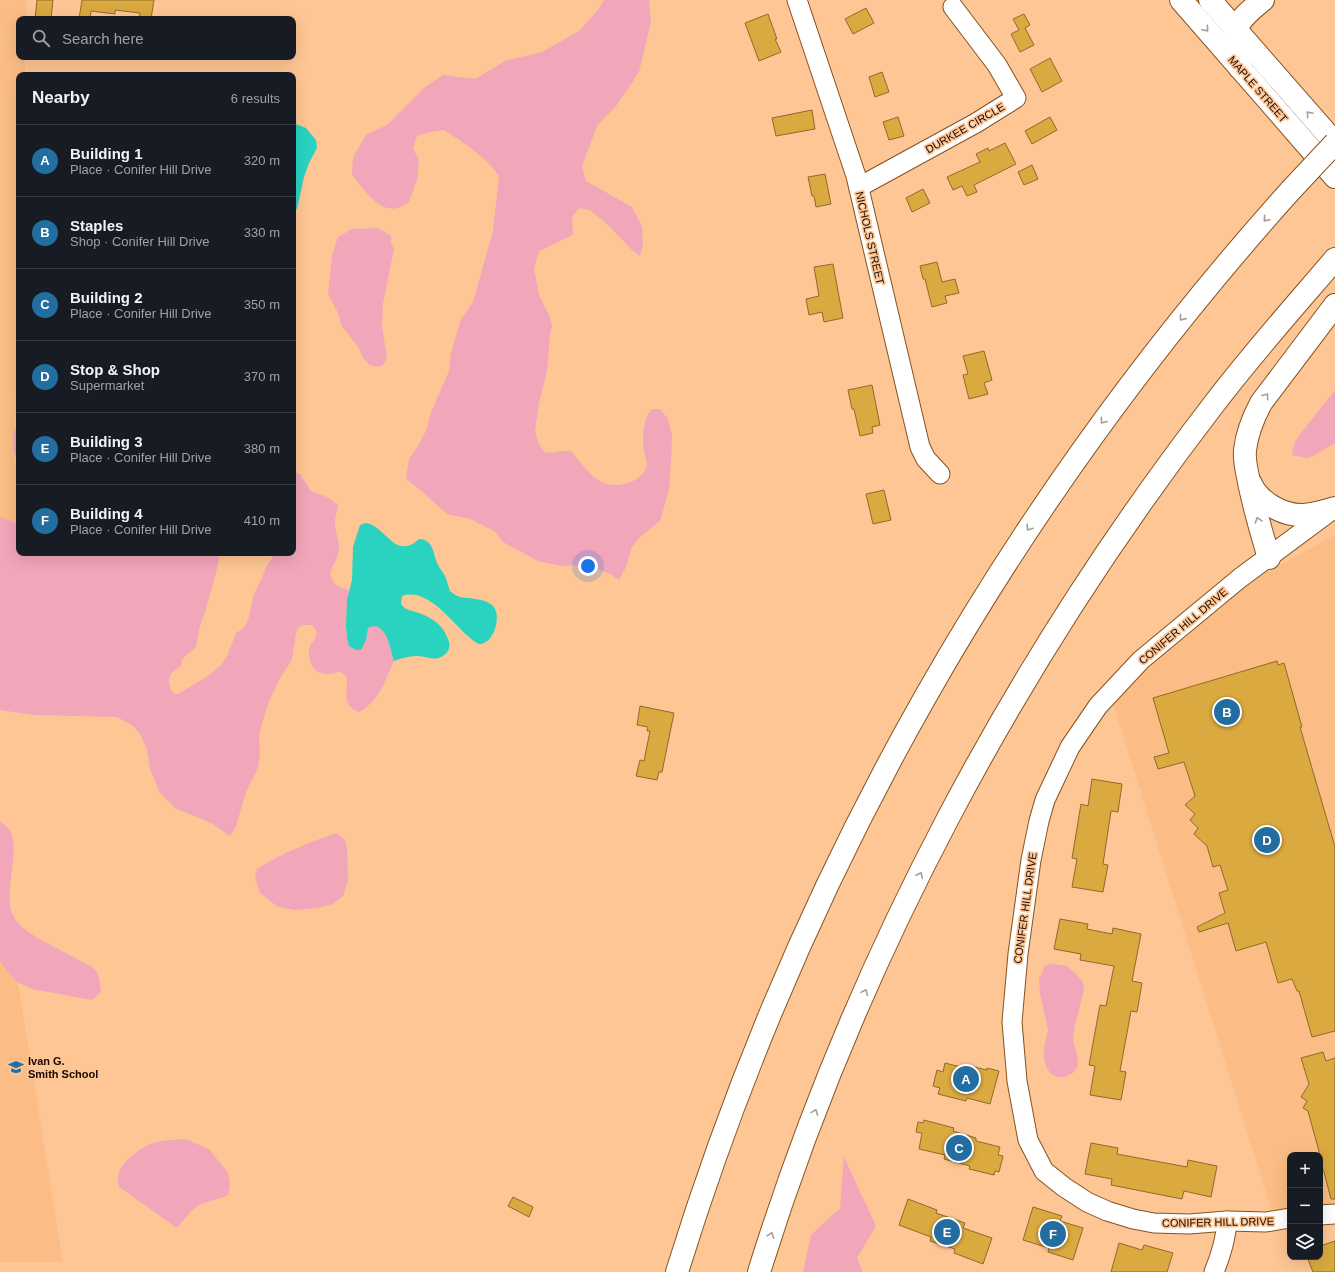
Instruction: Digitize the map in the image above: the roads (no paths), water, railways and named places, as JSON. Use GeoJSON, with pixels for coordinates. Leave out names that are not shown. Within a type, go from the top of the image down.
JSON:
{"type":"FeatureCollection","features":[{"type":"Feature","properties":{"kind":"main road","name":"MAPLE STREET"},"geometry":{"type":"LineString","coordinates":[[1181,0],[1335,177]]}},
{"type":"Feature","properties":{"kind":"main road","name":"MAPLE STREET"},"geometry":{"type":"LineString","coordinates":[[1210,0],[1335,143]]}},
{"type":"Feature","properties":{"kind":"main road"},"geometry":{"type":"LineString","coordinates":[[1240,68],[1234,44],[1236,29],[1248,13],[1263,0]]}},
{"type":"Feature","properties":{"kind":"main road"},"geometry":{"type":"LineString","coordinates":[[677,1272],[720,1143],[774,1004],[814,913],[858,821],[930,689],[1008,560],[1060,481],[1144,366],[1248,238],[1335,143]]}},
{"type":"Feature","properties":{"kind":"main road"},"geometry":{"type":"LineString","coordinates":[[759,1272],[811,1124],[846,1034],[928,856],[1001,722],[1074,602],[1155,482],[1245,365],[1334,260]]}},
{"type":"Feature","properties":{"kind":"main road"},"geometry":{"type":"LineString","coordinates":[[1269,558],[1254,506],[1245,460],[1245,451],[1249,431],[1256,412],[1266,396],[1335,305]]}},
{"type":"Feature","properties":{"kind":"main road"},"geometry":{"type":"LineString","coordinates":[[1248,477],[1251,485],[1262,499],[1276,509],[1303,515],[1335,508]]}},
{"type":"Feature","properties":{"kind":"street","name":"NICHOLS STREET"},"geometry":{"type":"LineString","coordinates":[[797,0],[856,176],[920,447],[926,460],[940,474]]}},
{"type":"Feature","properties":{"kind":"street","name":"DURKEE CIRCLE"},"geometry":{"type":"LineString","coordinates":[[858,187],[976,123],[1016,98],[997,66],[953,7]]}},
{"type":"Feature","properties":{"kind":"street","name":"CONIFER HILL DRIVE"},"geometry":{"type":"LineString","coordinates":[[1287,1218],[1266,1222],[1227,1221],[1189,1224],[1154,1223],[1133,1219],[1107,1211],[1087,1202],[1064,1187],[1044,1171],[1028,1140],[1017,1081],[1012,1022],[1018,954],[1031,860],[1039,821],[1045,800],[1070,747],[1098,706],[1141,660],[1240,578],[1335,508]]}},
{"type":"Feature","properties":{"kind":"street"},"geometry":{"type":"LineString","coordinates":[[1323,1215],[1335,1214]]}},
{"type":"Feature","properties":{"kind":"street"},"geometry":{"type":"LineString","coordinates":[[1214,1272],[1226,1236],[1227,1221]]}},
{"type":"Feature","properties":{"kind":"water"},"geometry":{"type":"Polygon","coordinates":[[[296,124],[306,128],[316,140],[317,148],[304,177],[296,210],[296,124]]]}},
{"type":"Feature","properties":{"kind":"water"},"geometry":{"type":"Polygon","coordinates":[[[366,523],[380,530],[397,545],[411,545],[419,539],[428,542],[432,548],[438,565],[445,576],[450,591],[460,597],[485,601],[492,605],[495,609],[497,622],[493,634],[489,640],[484,643],[477,643],[439,608],[421,597],[412,595],[402,596],[401,604],[406,609],[427,616],[441,626],[449,642],[449,650],[444,655],[439,658],[412,656],[394,661],[389,643],[383,631],[374,626],[368,628],[366,640],[361,650],[356,650],[349,646],[346,625],[347,600],[352,580],[353,547],[360,525],[366,523]]]}},
{"type":"Feature","properties":{"kind":"place","name":"Staples"},"geometry":{"type":"Point","coordinates":[1227,712]}},
{"type":"Feature","properties":{"kind":"place","name":"Stop & Shop"},"geometry":{"type":"Point","coordinates":[1267,840]}},
{"type":"Feature","properties":{"kind":"place","name":"Ivan G. Smith School"},"geometry":{"type":"Point","coordinates":[16,1067]}},
{"type":"Feature","properties":{"kind":"place","name":"Building 1"},"geometry":{"type":"Point","coordinates":[966,1079]}},
{"type":"Feature","properties":{"kind":"place","name":"Building 2"},"geometry":{"type":"Point","coordinates":[959,1148]}},
{"type":"Feature","properties":{"kind":"place","name":"Building 3"},"geometry":{"type":"Point","coordinates":[947,1232]}},
{"type":"Feature","properties":{"kind":"place","name":"Building 4"},"geometry":{"type":"Point","coordinates":[1053,1234]}}]}
